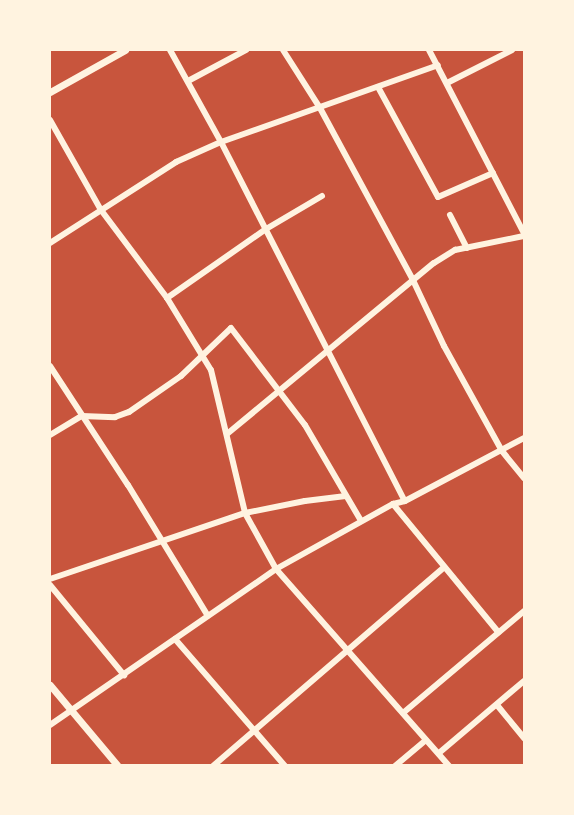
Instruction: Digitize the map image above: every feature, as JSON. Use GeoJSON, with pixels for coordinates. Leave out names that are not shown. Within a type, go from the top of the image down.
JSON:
{"type":"FeatureCollection","features":[{"type":"Feature","properties":{"kind":"street"},"geometry":{"type":"LineString","coordinates":[[50,92],[125,50]]}},
{"type":"Feature","properties":{"kind":"street"},"geometry":{"type":"LineString","coordinates":[[170,50],[221,142],[405,501]]}},
{"type":"Feature","properties":{"kind":"street"},"geometry":{"type":"LineString","coordinates":[[188,81],[246,50]]}},
{"type":"Feature","properties":{"kind":"street"},"geometry":{"type":"LineString","coordinates":[[283,50],[320,108],[412,278],[444,346],[502,451],[525,478]]}},
{"type":"Feature","properties":{"kind":"street"},"geometry":{"type":"LineString","coordinates":[[227,435],[412,278],[443,257],[467,248],[525,235],[429,50]]}},
{"type":"Feature","properties":{"kind":"street"},"geometry":{"type":"LineString","coordinates":[[447,83],[512,50]]}},
{"type":"Feature","properties":{"kind":"street"},"geometry":{"type":"LineString","coordinates":[[50,243],[176,162],[221,142],[438,65]]}},
{"type":"Feature","properties":{"kind":"street"},"geometry":{"type":"LineString","coordinates":[[378,87],[438,197],[493,173]]}},
{"type":"Feature","properties":{"kind":"street"},"geometry":{"type":"LineString","coordinates":[[50,120],[101,210],[167,298],[212,370],[245,513],[276,569],[449,765]]}},
{"type":"Feature","properties":{"kind":"street"},"geometry":{"type":"LineString","coordinates":[[167,298],[266,229],[322,196]]}},
{"type":"Feature","properties":{"kind":"street"},"geometry":{"type":"LineString","coordinates":[[450,215],[467,248]]}},
{"type":"Feature","properties":{"kind":"street"},"geometry":{"type":"LineString","coordinates":[[50,435],[82,416],[115,417],[129,412],[154,397],[231,328],[305,425],[361,521]]}},
{"type":"Feature","properties":{"kind":"street"},"geometry":{"type":"LineString","coordinates":[[50,366],[208,616]]}},
{"type":"Feature","properties":{"kind":"street"},"geometry":{"type":"LineString","coordinates":[[50,725],[276,569],[393,504],[405,501],[525,438]]}},
{"type":"Feature","properties":{"kind":"street"},"geometry":{"type":"LineString","coordinates":[[50,579],[245,513],[305,501],[346,496]]}},
{"type":"Feature","properties":{"kind":"street"},"geometry":{"type":"LineString","coordinates":[[393,504],[498,632]]}},
{"type":"Feature","properties":{"kind":"street"},"geometry":{"type":"LineString","coordinates":[[213,765],[444,567]]}},
{"type":"Feature","properties":{"kind":"street"},"geometry":{"type":"LineString","coordinates":[[50,585],[124,675]]}},
{"type":"Feature","properties":{"kind":"street"},"geometry":{"type":"LineString","coordinates":[[403,712],[525,611]]}},
{"type":"Feature","properties":{"kind":"street"},"geometry":{"type":"LineString","coordinates":[[175,639],[285,765]]}},
{"type":"Feature","properties":{"kind":"street"},"geometry":{"type":"LineString","coordinates":[[439,753],[525,681]]}},
{"type":"Feature","properties":{"kind":"street"},"geometry":{"type":"LineString","coordinates":[[50,685],[118,765]]}},
{"type":"Feature","properties":{"kind":"street"},"geometry":{"type":"LineString","coordinates":[[497,705],[525,738]]}},
{"type":"Feature","properties":{"kind":"street"},"geometry":{"type":"LineString","coordinates":[[395,765],[426,740]]}}]}
